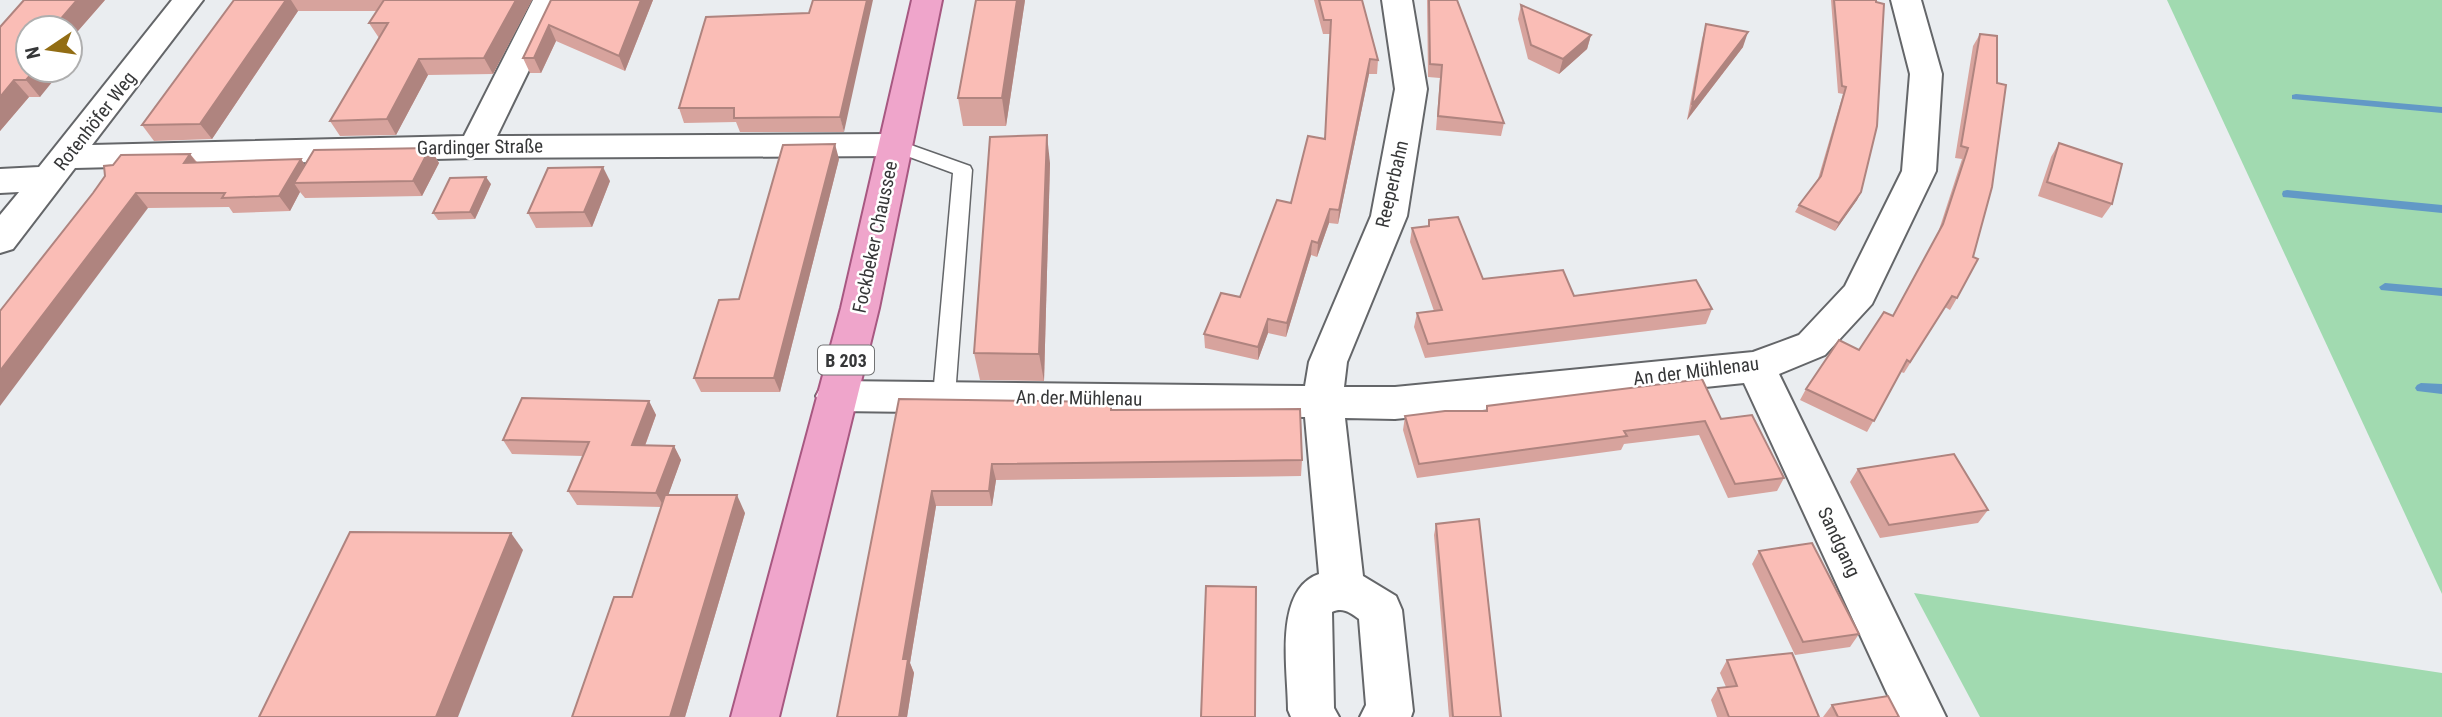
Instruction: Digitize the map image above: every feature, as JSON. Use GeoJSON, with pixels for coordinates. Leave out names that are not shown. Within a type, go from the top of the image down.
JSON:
{"type":"FeatureCollection","features":[{"type":"Feature","properties":{"kind":"main road","name":"Fockbeker Chaussee"},"geometry":{"type":"LineString","coordinates":[[755,717],[860,308],[928,0]]}},
{"type":"Feature","properties":{"kind":"street","name":"Rotenhöfer Weg"},"geometry":{"type":"LineString","coordinates":[[0,240],[188,0]]}},
{"type":"Feature","properties":{"kind":"street"},"geometry":{"type":"LineString","coordinates":[[475,147],[548,0]]}},
{"type":"Feature","properties":{"kind":"street","name":"Reeperbahn"},"geometry":{"type":"LineString","coordinates":[[1323,401],[1328,362],[1389,216],[1411,89],[1397,0]]}},
{"type":"Feature","properties":{"kind":"street","name":"An der Mühlenau"},"geometry":{"type":"LineString","coordinates":[[836,396],[1395,402],[1756,366],[1812,345],[1859,294],[1919,171],[1926,74],[1906,0]]}},
{"type":"Feature","properties":{"kind":"street","name":"Gardinger Straße"},"geometry":{"type":"LineString","coordinates":[[0,181],[58,168],[475,147],[894,145]]}},
{"type":"Feature","properties":{"kind":"street","name":"Sandgang"},"geometry":{"type":"LineString","coordinates":[[1756,366],[1922,717]]}},
{"type":"Feature","properties":{"kind":"street"},"geometry":{"type":"LineString","coordinates":[[1323,401],[1342,589]]}},
{"type":"Feature","properties":{"kind":"street"},"geometry":{"type":"LineString","coordinates":[[1315,717],[1311,710],[1310,607],[1321,592],[1342,589],[1362,594],[1380,610],[1390,711],[1384,717]]}},
{"type":"Feature","properties":{"kind":"lane"},"geometry":{"type":"LineString","coordinates":[[894,145],[963,170],[944,396]]}},
{"type":"Feature","properties":{"kind":"green space"},"geometry":{"type":"Polygon","coordinates":[[[2167,0],[2442,0],[2442,594],[2167,0]]]}},
{"type":"Feature","properties":{"kind":"green space"},"geometry":{"type":"Polygon","coordinates":[[[1914,593],[2442,673],[2442,717],[1980,717],[1914,593]]]}},
{"type":"Feature","properties":{"kind":"building"},"geometry":{"type":"Polygon","coordinates":[[[24,0],[77,0],[65,14],[14,14],[14,80],[0,97],[0,27],[24,0]]]}},
{"type":"Feature","properties":{"kind":"building"},"geometry":{"type":"Polygon","coordinates":[[[234,0],[286,0],[200,124],[142,125],[234,0]]]}},
{"type":"Feature","properties":{"kind":"building"},"geometry":{"type":"Polygon","coordinates":[[[384,0],[516,0],[484,58],[419,59],[387,119],[330,121],[388,23],[369,23],[384,0]]]}},
{"type":"Feature","properties":{"kind":"building"},"geometry":{"type":"Polygon","coordinates":[[[551,0],[641,0],[619,56],[549,25],[534,58],[523,58],[551,0]]]}},
{"type":"Feature","properties":{"kind":"building"},"geometry":{"type":"Polygon","coordinates":[[[813,0],[867,0],[840,117],[734,118],[734,108],[679,108],[706,17],[809,13],[813,0]]]}},
{"type":"Feature","properties":{"kind":"building"},"geometry":{"type":"Polygon","coordinates":[[[976,0],[1017,0],[1002,98],[958,98],[976,0]]]}},
{"type":"Feature","properties":{"kind":"building"},"geometry":{"type":"Polygon","coordinates":[[[1319,0],[1362,0],[1378,60],[1370,59],[1339,210],[1330,209],[1318,243],[1312,241],[1287,323],[1268,319],[1258,347],[1204,334],[1221,293],[1240,297],[1277,200],[1291,203],[1308,136],[1325,139],[1331,20],[1324,20],[1319,0]]]}},
{"type":"Feature","properties":{"kind":"building"},"geometry":{"type":"Polygon","coordinates":[[[1429,0],[1457,0],[1504,123],[1438,116],[1442,65],[1430,64],[1429,0]]]}},
{"type":"Feature","properties":{"kind":"building"},"geometry":{"type":"Polygon","coordinates":[[[1834,0],[1876,0],[1884,4],[1877,126],[1861,192],[1839,223],[1799,205],[1821,176],[1846,87],[1842,86],[1834,0]]]}},
{"type":"Feature","properties":{"kind":"building"},"geometry":{"type":"Polygon","coordinates":[[[1521,5],[1591,35],[1563,59],[1531,45],[1521,5]]]}},
{"type":"Feature","properties":{"kind":"building"},"geometry":{"type":"Polygon","coordinates":[[[1706,24],[1748,32],[1692,105],[1706,24]]]}},
{"type":"Feature","properties":{"kind":"building"},"geometry":{"type":"Polygon","coordinates":[[[1980,34],[1997,36],[1997,83],[2006,85],[1992,187],[1973,257],[1978,259],[1957,298],[1952,296],[1910,362],[1907,360],[1874,421],[1806,389],[1839,340],[1859,350],[1884,312],[1893,316],[1943,224],[1968,148],[1961,146],[1980,34]]]}},
{"type":"Feature","properties":{"kind":"building"},"geometry":{"type":"Polygon","coordinates":[[[1047,135],[1039,354],[974,353],[990,137],[1047,135]]]}},
{"type":"Feature","properties":{"kind":"building"},"geometry":{"type":"Polygon","coordinates":[[[2059,143],[2122,164],[2112,204],[2047,182],[2059,143]]]}},
{"type":"Feature","properties":{"kind":"building"},"geometry":{"type":"Polygon","coordinates":[[[835,144],[774,378],[694,378],[719,300],[739,299],[783,145],[835,144]]]}},
{"type":"Feature","properties":{"kind":"building"},"geometry":{"type":"Polygon","coordinates":[[[430,148],[413,181],[294,183],[314,150],[430,148]]]}},
{"type":"Feature","properties":{"kind":"building"},"geometry":{"type":"Polygon","coordinates":[[[190,154],[184,163],[301,159],[279,196],[222,198],[225,193],[136,193],[0,371],[0,311],[93,193],[105,176],[104,166],[113,165],[121,155],[190,154]]]}},
{"type":"Feature","properties":{"kind":"building"},"geometry":{"type":"Polygon","coordinates":[[[603,167],[584,212],[528,213],[548,168],[603,167]]]}},
{"type":"Feature","properties":{"kind":"building"},"geometry":{"type":"Polygon","coordinates":[[[486,177],[470,212],[433,213],[450,178],[486,177]]]}},
{"type":"Feature","properties":{"kind":"building"},"geometry":{"type":"Polygon","coordinates":[[[1458,217],[1483,279],[1563,270],[1574,296],[1696,280],[1712,309],[1428,344],[1417,313],[1442,310],[1412,228],[1429,226],[1429,220],[1458,217]]]}},
{"type":"Feature","properties":{"kind":"building"},"geometry":{"type":"Polygon","coordinates":[[[1702,379],[1721,419],[1752,415],[1784,478],[1735,484],[1705,421],[1624,431],[1627,436],[1419,464],[1405,416],[1445,411],[1487,411],[1487,406],[1702,379]]]}},
{"type":"Feature","properties":{"kind":"building"},"geometry":{"type":"Polygon","coordinates":[[[522,398],[649,401],[632,445],[674,446],[656,493],[568,491],[589,442],[503,440],[522,398]]]}},
{"type":"Feature","properties":{"kind":"building"},"geometry":{"type":"Polygon","coordinates":[[[899,399],[1111,402],[1111,410],[1300,409],[1302,460],[992,464],[989,491],[932,491],[903,659],[908,659],[899,717],[837,717],[899,399]]]}},
{"type":"Feature","properties":{"kind":"building"},"geometry":{"type":"Polygon","coordinates":[[[1954,454],[1988,510],[1889,525],[1858,469],[1954,454]]]}},
{"type":"Feature","properties":{"kind":"building"},"geometry":{"type":"Polygon","coordinates":[[[665,495],[737,495],[670,717],[572,717],[614,597],[632,597],[665,495]]]}},
{"type":"Feature","properties":{"kind":"building"},"geometry":{"type":"Polygon","coordinates":[[[1479,519],[1501,717],[1453,717],[1436,524],[1479,519]]]}},
{"type":"Feature","properties":{"kind":"building"},"geometry":{"type":"Polygon","coordinates":[[[350,532],[511,533],[436,717],[259,717],[350,532]]]}},
{"type":"Feature","properties":{"kind":"building"},"geometry":{"type":"Polygon","coordinates":[[[1812,543],[1859,634],[1803,642],[1759,551],[1812,543]]]}},
{"type":"Feature","properties":{"kind":"building"},"geometry":{"type":"Polygon","coordinates":[[[1206,586],[1256,587],[1255,717],[1201,717],[1206,586]]]}},
{"type":"Feature","properties":{"kind":"building"},"geometry":{"type":"Polygon","coordinates":[[[1792,653],[1819,717],[1729,717],[1718,688],[1737,686],[1727,660],[1792,653]]]}},
{"type":"Feature","properties":{"kind":"building"},"geometry":{"type":"Polygon","coordinates":[[[1888,696],[1899,717],[1838,717],[1832,705],[1888,696]]]}},
{"type":"Feature","properties":{"kind":"waterway"},"geometry":{"type":"LineString","coordinates":[[2296,97],[2442,110]]}},
{"type":"Feature","properties":{"kind":"waterway"},"geometry":{"type":"LineString","coordinates":[[2287,194],[2442,209]]}},
{"type":"Feature","properties":{"kind":"waterway"},"geometry":{"type":"LineString","coordinates":[[2385,287],[2442,292]]}},
{"type":"Feature","properties":{"kind":"waterway"},"geometry":{"type":"LineString","coordinates":[[2421,388],[2442,389]]}}]}
